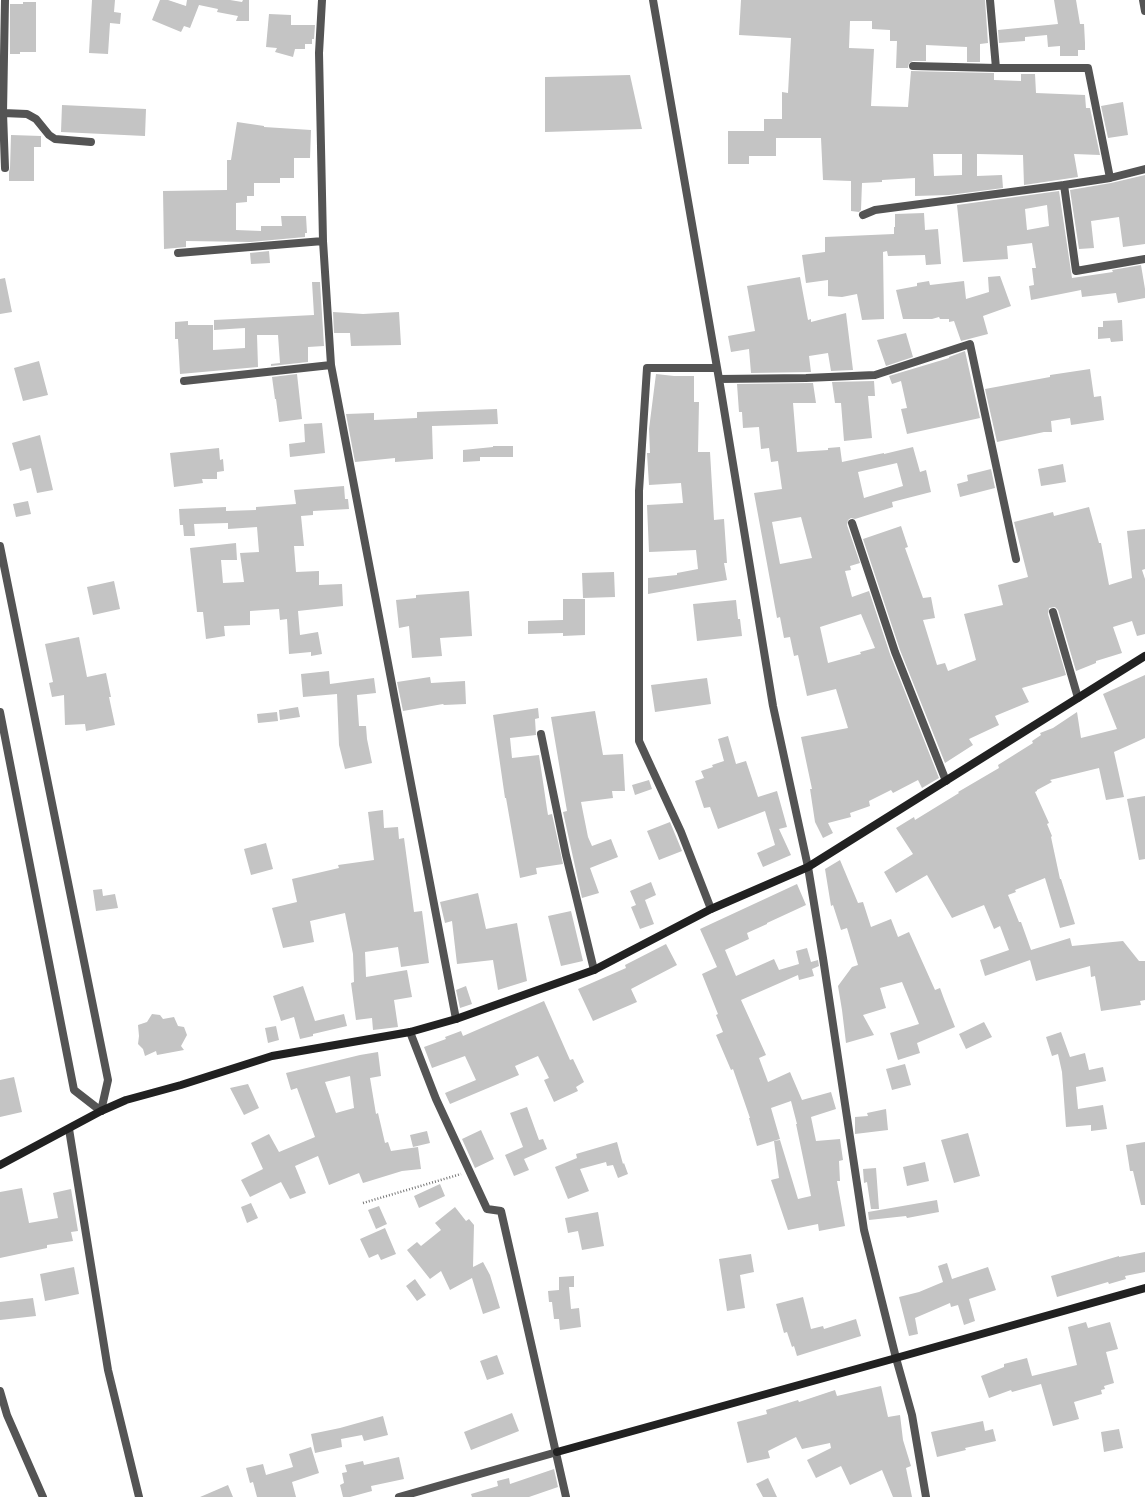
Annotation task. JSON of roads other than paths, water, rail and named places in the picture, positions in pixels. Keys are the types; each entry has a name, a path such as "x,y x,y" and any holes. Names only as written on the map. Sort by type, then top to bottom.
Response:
{"street":[{"path":"5,0 3,113 5,168"},
{"path":"322,0 319,53 323,241 331,365 456,1019"},
{"path":"652,0 719,379 773,706 808,867 864,1230 912,1415 926,1497"},
{"path":"990,0 996,68"},
{"path":"1143,0 1145,11"},
{"path":"913,66 1088,68 1110,178"},
{"path":"3,113 27,114 36,118 49,135 55,139 91,142"},
{"path":"862,214 875,210 1110,178 1145,169"},
{"path":"1064,185 1076,271 1145,259"},
{"path":"178,253 323,241"},
{"path":"719,379 806,378 875,375 970,344 1016,559"},
{"path":"184,381 331,365"},
{"path":"711,909 681,832 639,741 639,491 647,368 717,368"},
{"path":"852,522 895,652 946,781"},
{"path":"0,546 108,1080 101,1111"},
{"path":"1053,612 1078,698"},
{"path":"0,1165 101,1111 126,1100 181,1085 272,1056 410,1032 456,1019 594,970 711,909 808,867 1145,656"},
{"path":"0,712 74,1090 101,1111"},
{"path":"541,734 566,855 594,970"},
{"path":"410,1032 436,1099 487,1209 501,1211 566,1497"},
{"path":"69,1129 108,1370 139,1497"},
{"path":"399,1497 1145,1288"},
{"path":"0,1391 6,1415 43,1497"}]}
